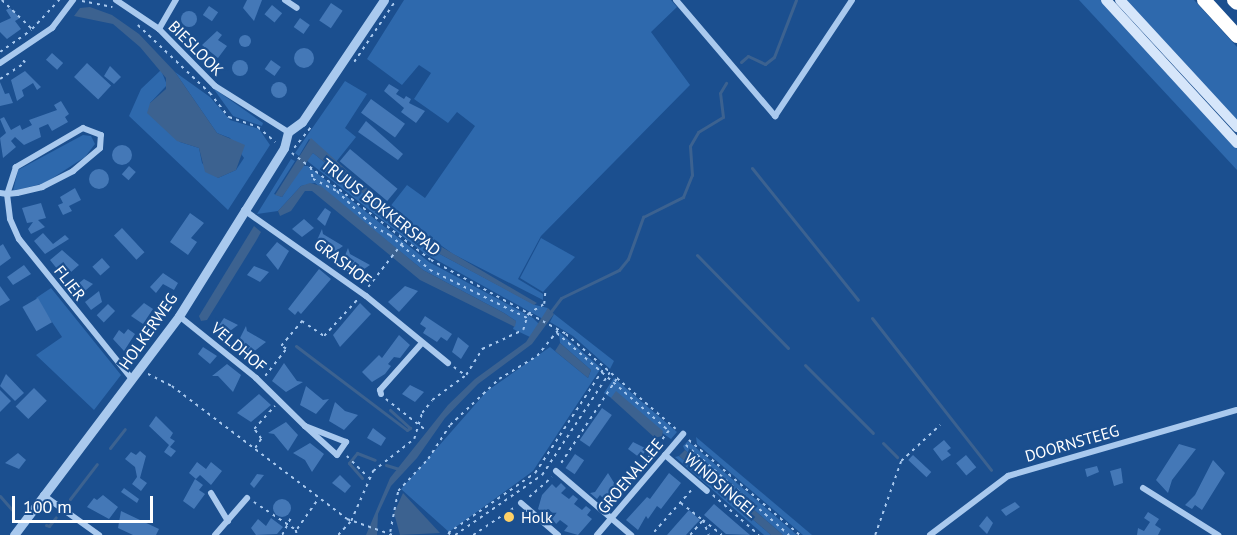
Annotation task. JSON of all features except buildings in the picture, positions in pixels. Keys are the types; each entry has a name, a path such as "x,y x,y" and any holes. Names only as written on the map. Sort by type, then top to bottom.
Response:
{"highway":[{"path":"1204,0 1237,36"}],"main road":[{"path":"1106,0 1237,143"},
{"path":"1120,0 1237,127"}],"street":[{"name":"BIESLOOK","path":"116,0 159,29 214,86 288,132"},
{"path":"159,29 176,0"},
{"path":"285,0 297,8"},
{"path":"288,132 302,122 384,0"},
{"path":"676,0 775,116 852,0"},
{"path":"0,63 52,28 71,2"},
{"path":"83,128 101,135 100,148 73,171 42,187 3,194 22,161 83,128"},
{"name":"HOLKERWEG","path":"14,535 179,316 284,148 288,132"},
{"name":"FLIER","path":"3,194 19,239 132,379"},
{"name":"GRASHOF","path":"244,210 363,293 421,344 448,363"},
{"name":"VELDHOF","path":"179,316 260,382 305,426 337,454 346,442 305,426"},
{"path":"381,394 380,390 421,344"},
{"name":"DOORNSTEEG","path":"930,535 1008,476 1237,410"},
{"name":"GROENALLEE","path":"597,535 680,437"},
{"name":"WINDSINGEL","path":"665,455 707,491"},
{"path":"556,471 631,535"},
{"path":"1143,488 1218,535"},
{"path":"212,493 228,521"},
{"path":"43,495 99,535"},
{"path":"215,535 247,498"},
{"path":"524,501 558,535"}],"path":[{"path":"2,0 32,29"},
{"path":"0,52 32,29 60,0"},
{"path":"71,2 96,2 119,11"},
{"path":"133,21 165,48 229,117 258,127 276,142"},
{"name":"TRUUS BOKKERSPAD","path":"290,152 440,266 557,330 609,373 614,382 670,434 633,479"},
{"path":"311,166 313,179 337,191 399,247 430,270 530,319"},
{"path":"260,382 286,349 281,346 302,321 324,336 363,293 404,240"},
{"path":"530,319 528,314 540,309 545,292"},
{"path":"338,535 351,520 369,478 385,459 403,451 414,439 418,424 432,400 466,375 482,349 517,336 530,319"},
{"path":"390,532 398,491 428,459 450,425 499,379 537,356 557,330"},
{"path":"448,363 466,375"},
{"path":"450,535 448,533 535,473 605,367"},
{"path":"140,368 172,386 318,498 351,520 390,532 393,535"},
{"path":"455,535 543,475 609,373"},
{"path":"524,501 548,484 617,378"},
{"path":"381,394 427,431"},
{"path":"254,449 261,439 254,429 280,401"},
{"path":"875,535 901,461 940,425"},
{"path":"680,437 789,535"},
{"path":"349,458 369,478"},
{"path":"654,532 698,483"},
{"path":"512,488 516,493"},
{"name":"WINDSINGEL","path":"707,491 759,535"},
{"path":"247,498 296,530"},
{"path":"297,535 296,530 318,498"},
{"path":"680,503 722,535"},
{"path":"473,535 514,507"},
{"path":"282,535 292,515"},
{"path":"690,535 703,520"},
{"path":"703,520 709,535"}],"shaded area":[{"path":"404,0 671,0 677,7 651,32 690,85 541,236 518,279 543,294 543,300 453,254 389,208 407,185 425,198 475,126 457,112 448,123 414,99 431,73 419,65 402,85 367,59"},
{"path":"1079,0 1102,0 1237,147 1237,170"},
{"path":"1124,0 1194,0 1237,47 1237,122"},
{"path":"90,7 112,15 139,34 175,72 217,133 245,145 236,170 218,178 205,172 199,148 177,141 147,113 150,103 166,89 166,78 140,47 113,24 74,16 80,8"},
{"path":"161,70 167,85 150,103 180,142 199,148 202,163 218,178 236,170 244,158 230,138 217,133 175,72 210,97 230,120 259,129 270,145 228,210 129,116 141,89"},
{"path":"345,81 367,94 345,128 356,137 336,162 309,139 299,156 295,153"},
{"path":"213,88 263,123 262,126 233,116"},
{"path":"83,135 91,136 95,144 85,157 45,183 13,191 18,170"},
{"path":"311,138 391,210 440,246 537,303 534,305 436,252 313,153 282,197 275,195"},
{"path":"313,153 436,252 535,305 548,308 543,319 424,253 306,160"},
{"path":"291,159 295,161 274,194 282,197 302,166 308,166 429,262 533,318 539,324 530,337 513,329 516,321 504,313 423,270 315,183 301,186 278,211 257,214"},
{"path":"310,183 321,186 423,270 504,313 516,321 515,327 420,280 312,191 305,191 291,211 280,216 278,211 301,186"},
{"path":"254,226 261,232 256,241 207,320 201,321 199,316"},
{"path":"541,238 575,257 543,292 520,278"},
{"path":"51,288 121,375 94,410 36,355 62,337 36,298"},
{"path":"548,308 554,314 532,344 478,384 445,418 417,458 391,486 378,514 377,535 366,535 390,478 448,405 475,379 526,342"},
{"path":"554,314 614,361 610,369 573,336 550,322"},
{"path":"559,332 601,368 533,471 449,532 401,489 487,391 550,347 588,378 591,370 560,343"},
{"path":"560,343 591,370 588,378 555,351"},
{"path":"614,378 677,432 671,439 604,393"},
{"path":"616,391 663,431 662,436 655,438 611,398"},
{"path":"696,437 812,535 803,535 697,444"},
{"path":"688,441 797,535 783,535 685,450 683,446"},
{"path":"685,450 783,535 771,535 679,456"},
{"path":"679,456 771,535 764,535 675,457"},
{"path":"403,493 440,533 400,535 394,513"}],"waterway":[{"path":"741,62 748,56 765,64 774,57 796,0"},
{"path":"549,314 561,298 619,270 628,259 643,217 683,197 692,175 690,146 698,132 723,117 720,93 726,83"},
{"path":"752,168 858,300"},
{"path":"697,255 788,348"},
{"path":"872,318 991,470"},
{"path":"296,346 407,430 410,428 390,410"},
{"path":"805,365 873,433"},
{"path":"110,448 125,429"},
{"path":"883,443 897,457"},
{"path":"362,478 349,463 357,453 375,460"},
{"path":"70,499 97,464"},
{"path":"386,465 402,470"},
{"path":"0,496 12,510"},
{"path":"46,525 49,526 56,517"}],"place":[{"name":"Holk","path":"509,517"}]}
